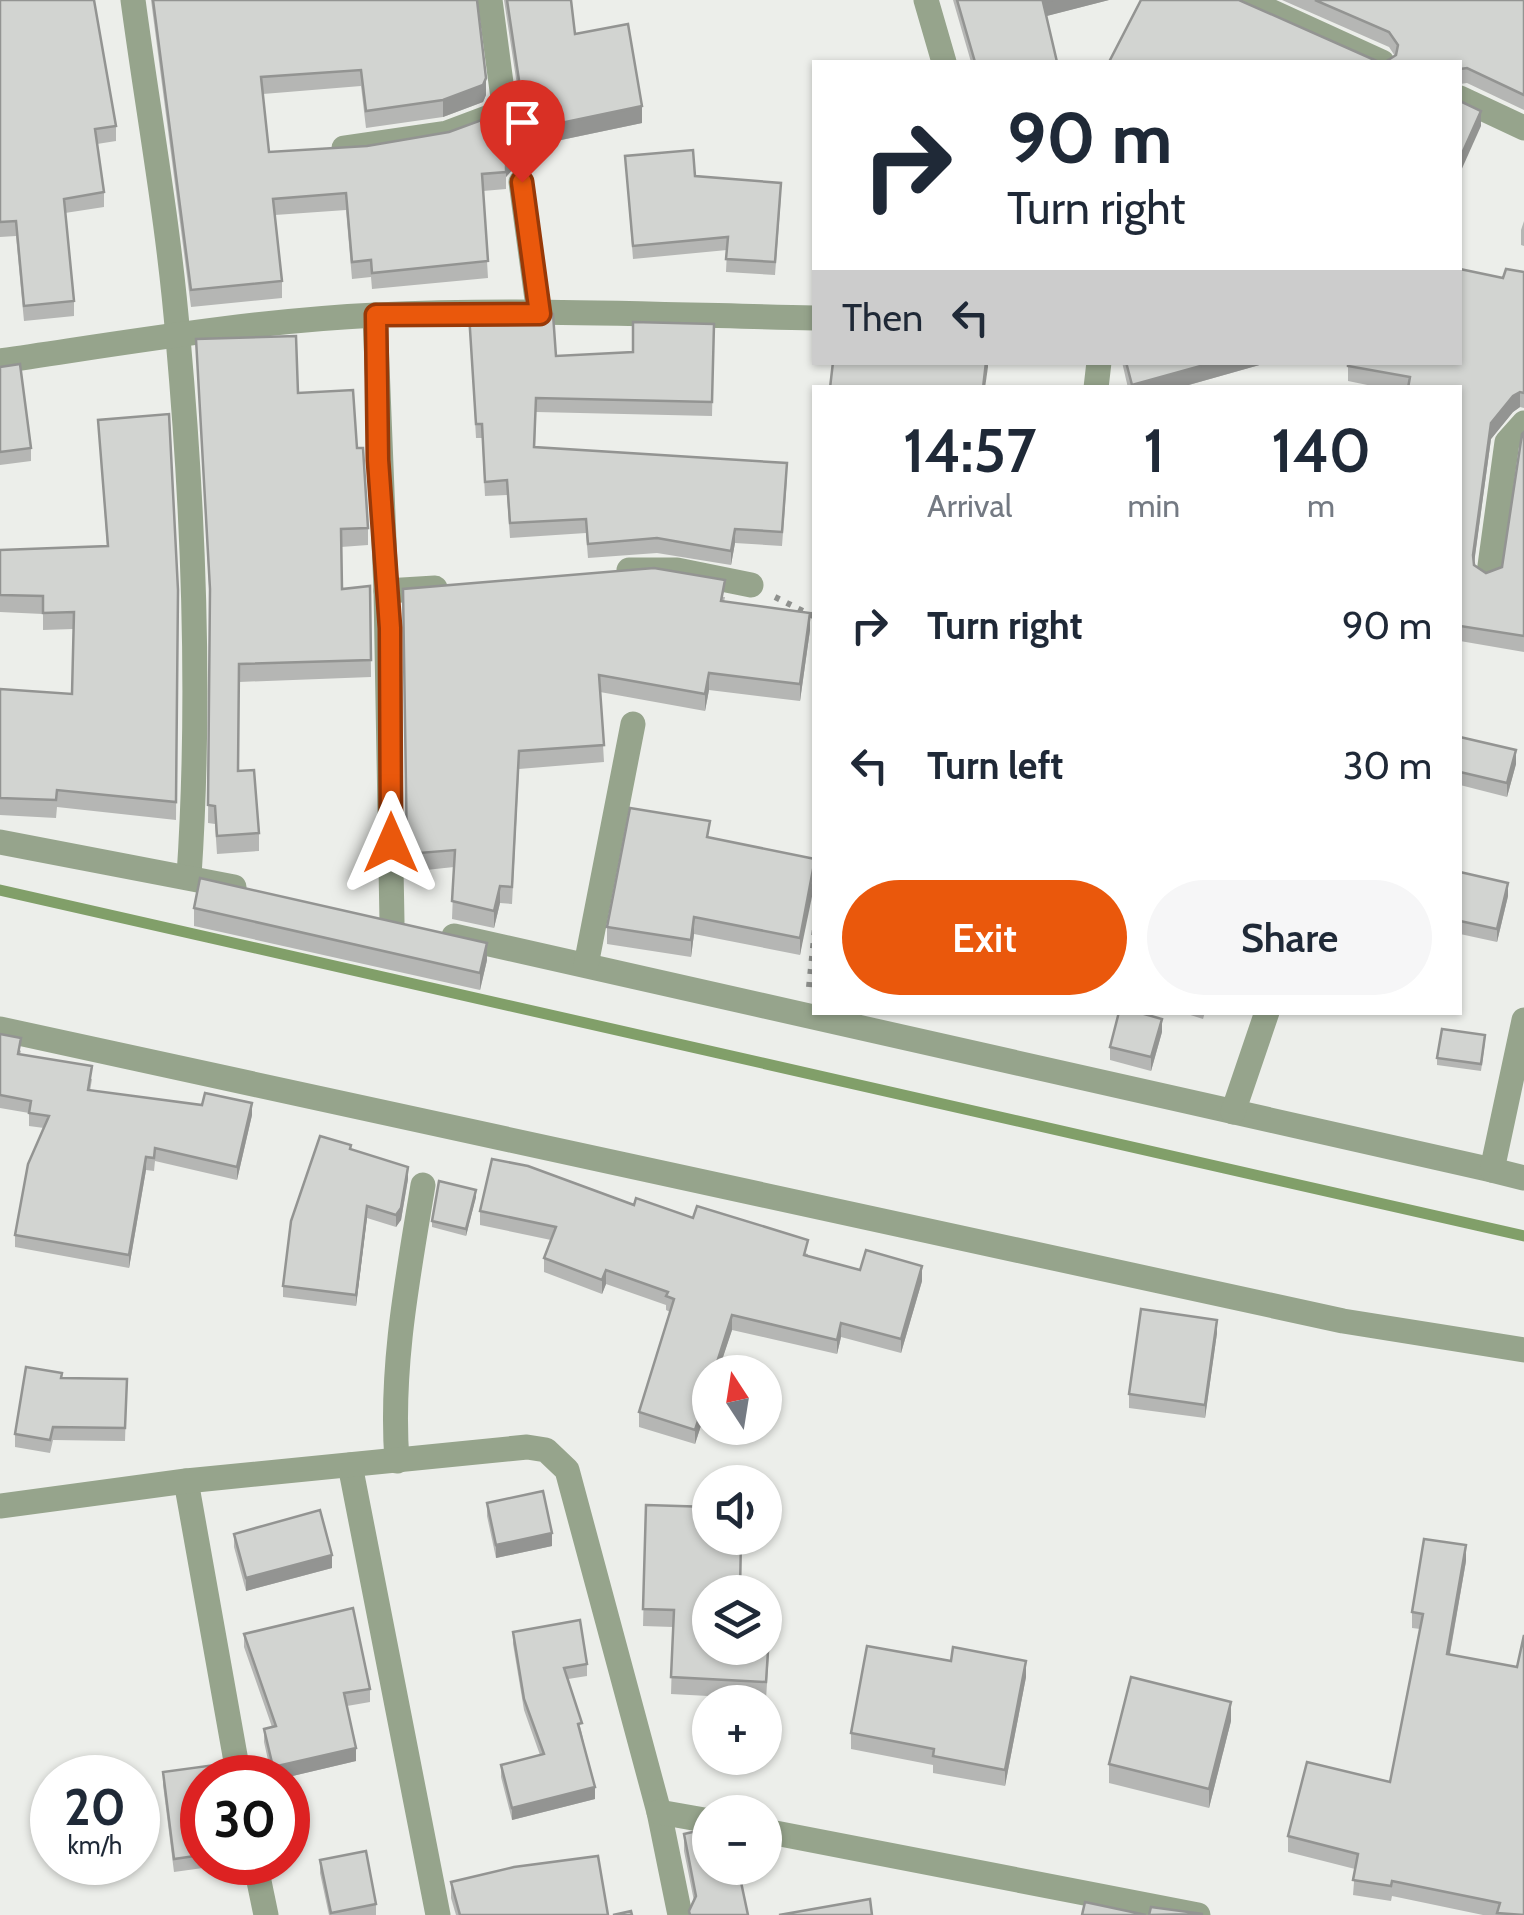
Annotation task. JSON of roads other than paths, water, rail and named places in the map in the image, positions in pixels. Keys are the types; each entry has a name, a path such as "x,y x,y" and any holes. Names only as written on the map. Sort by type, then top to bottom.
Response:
{"street":[{"path":"133,0 178,335 195,650 189,876"},
{"path":"344,148 447,133 494,114 503,98 490,0"},
{"path":"926,0 943,60"},
{"path":"1246,0 1378,60"},
{"path":"1462,99 1524,128"},
{"path":"522,182 540,314"},
{"path":"376,315 401,924 1524,1178"},
{"path":"0,361 178,335 376,315 812,318"},
{"path":"1490,574 1507,442 1524,423"},
{"path":"611,572 677,570 751,586"},
{"path":"386,591 457,586"},
{"path":"586,965 633,724"},
{"path":"0,842 263,893"},
{"path":"1234,1112 1267,1015"},
{"path":"1492,1170 1524,1020"},
{"path":"0,1029 1343,1321 1524,1350"},
{"path":"397,1461 394,1419 400,1344 423,1185"},
{"path":"0,1506 186,1481 527,1447 546,1450 567,1470 659,1812 680,1915"},
{"path":"350,1465 438,1915"},
{"path":"186,1481 235,1755"},
{"path":"659,1812 692,1818"},
{"path":"782,1834 1198,1915"},
{"path":"260,1885 266,1915"}],"waterway":[{"path":"0,890 1524,1236"}]}
